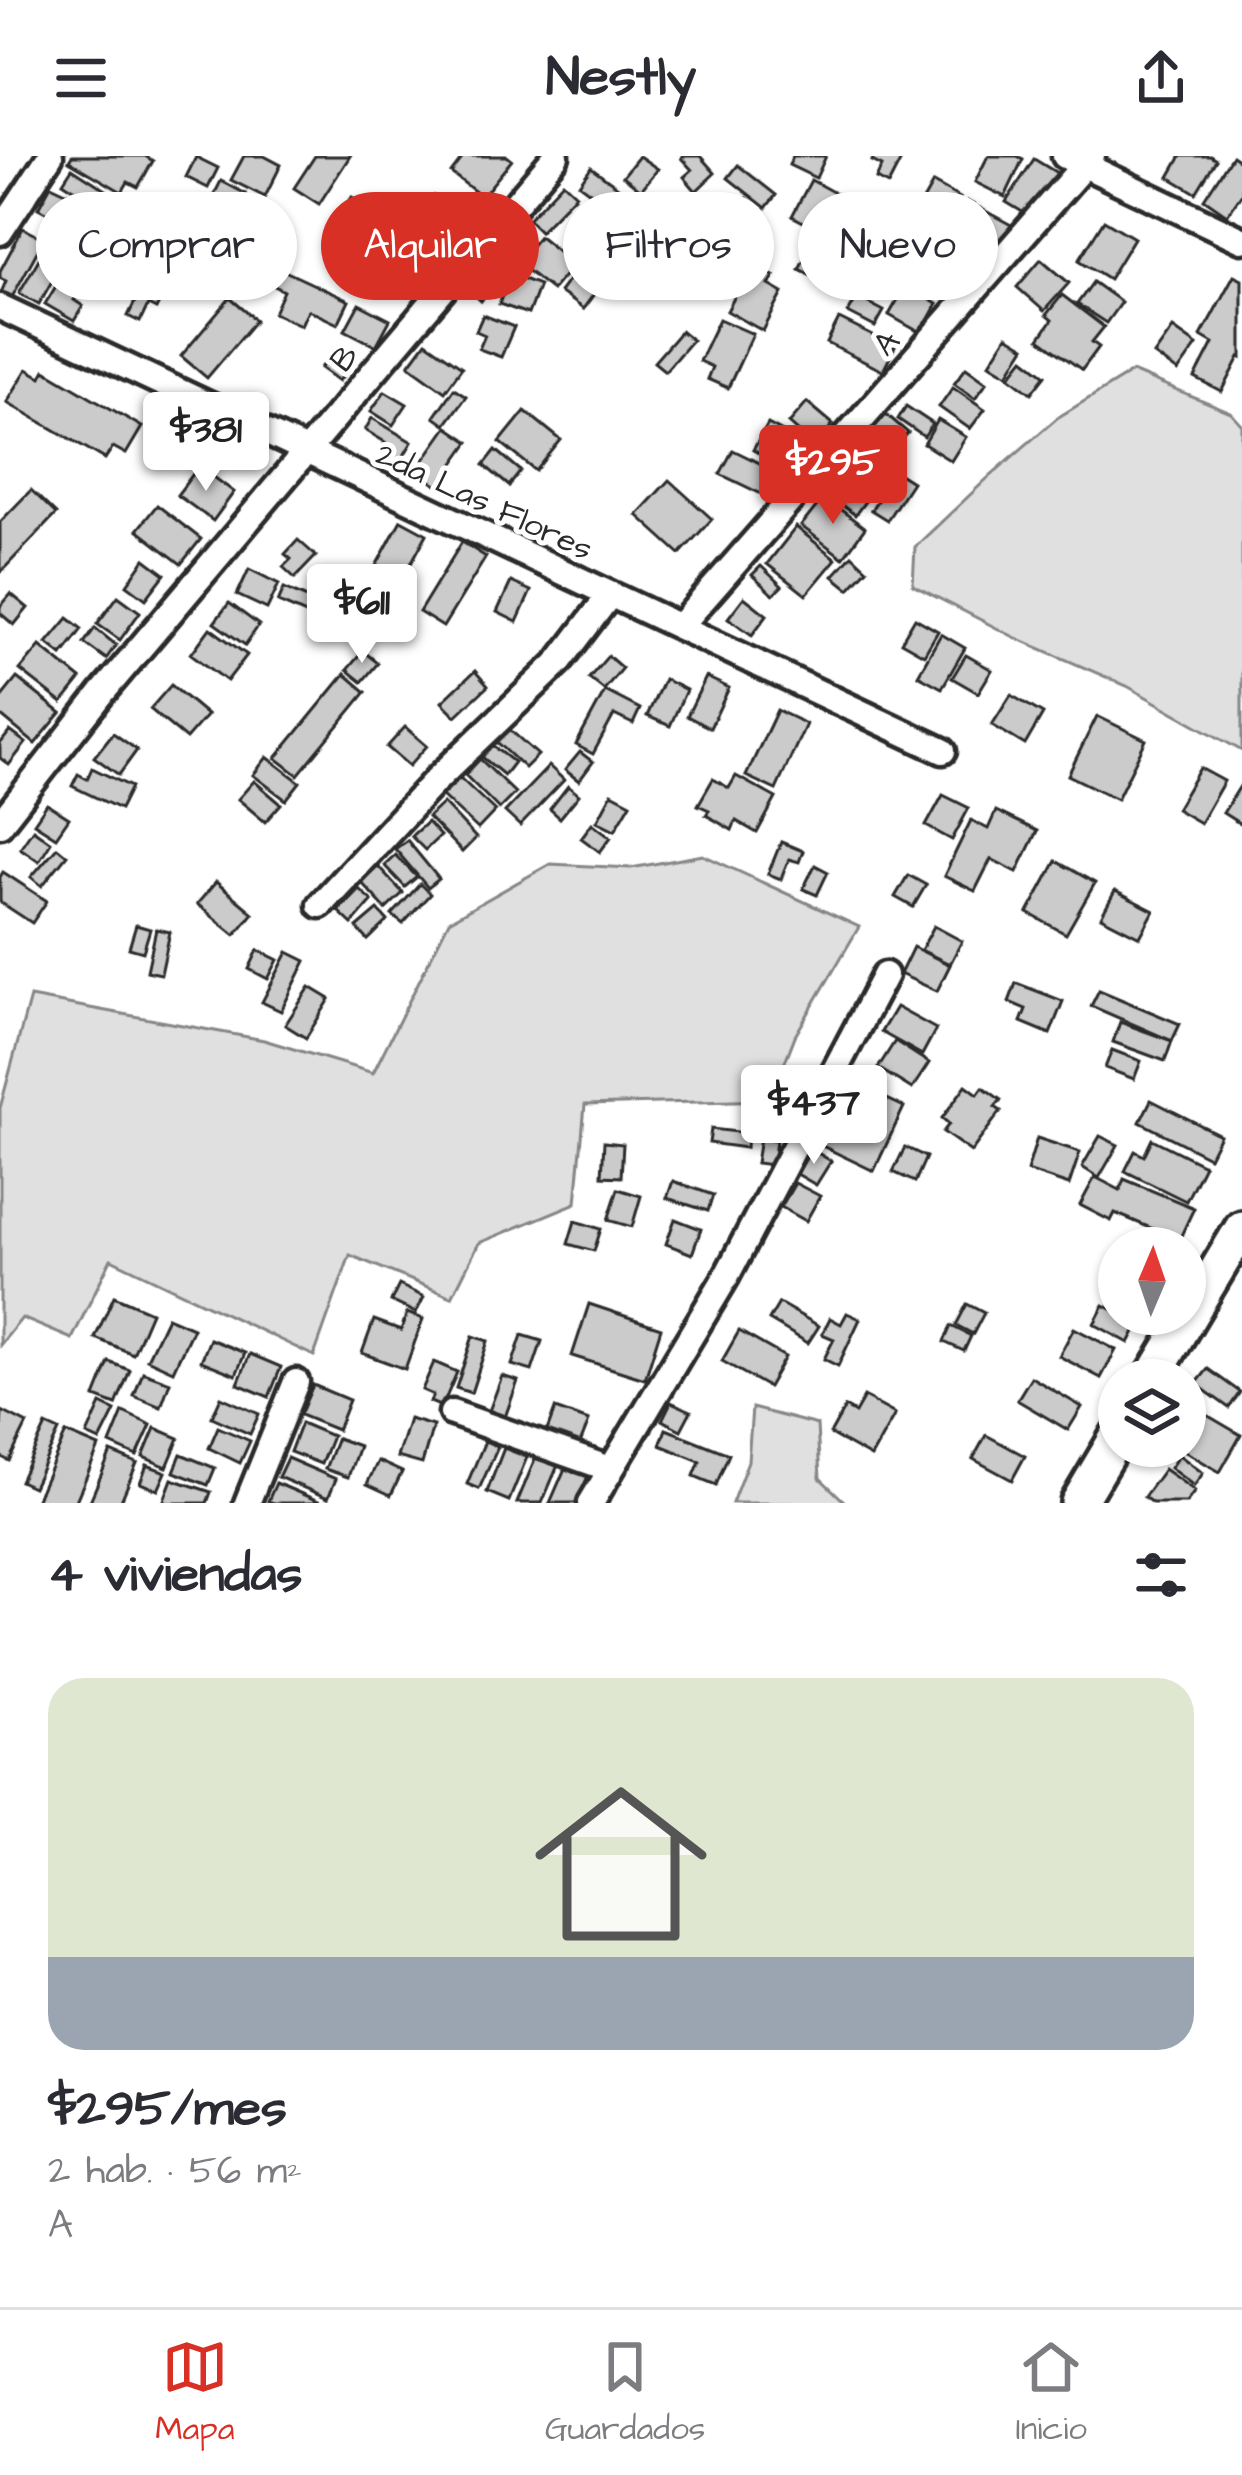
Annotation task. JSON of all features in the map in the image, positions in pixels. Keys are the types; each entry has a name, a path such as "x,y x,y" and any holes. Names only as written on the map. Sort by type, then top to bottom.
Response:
{"main road":[{"path":"1164,1359 1242,1228"},
{"path":"1078,1503 1099,1467"}],"street":[{"path":"0,232 50,156"},
{"name":"B","path":"0,824 103,692 556,156"},
{"path":"1080,159 1242,240"},
{"name":"A","path":"680,626 1080,159"},
{"name":"2da Las Flores","path":"0,307 943,751"},
{"path":"320,905 435,781 559,662 609,596"},
{"path":"591,1503 727,1277 885,975"},
{"path":"247,1503 296,1382"},
{"path":"452,1413 610,1469"}],"shaded area":[{"path":"1132,372 1231,413 1242,425 1242,751 1127,686 1016,638 913,585 915,547 1057,418"},
{"path":"703,855 859,927 795,1036 770,1100 585,1105 576,1203 479,1243 452,1297 350,1255 314,1356 111,1259 72,1339 22,1318 0,1345 0,1108 30,997 264,1040 373,1073 449,921 550,864 631,868"},
{"path":"752,1408 817,1425 820,1478 846,1503 732,1503 748,1461"}],"building":[{"path":"72,156 145,156 153,161 138,187 128,182 122,192 69,161"},
{"path":"244,156 264,156 281,165 268,192 255,192 231,180"},
{"path":"315,156 350,156 327,192 321,192 319,204 294,188"},
{"path":"464,156 512,160 486,192 476,192 451,173"},
{"path":"639,156 658,169 641,190 623,176"},
{"path":"682,156 700,156 715,173 696,191 684,177 692,170"},
{"path":"793,156 826,156 816,178 789,165"},
{"path":"874,156 903,156 888,185 876,179 882,166 872,161"},
{"path":"988,156 1023,159 1005,197 975,182"},
{"path":"1181,156 1216,160 1196,193 1169,177"},
{"path":"1232,156 1242,163 1242,193 1227,215 1204,199"},
{"path":"196,157 218,168 208,188 186,177"},
{"path":"1034,159 1057,173 1029,216 1006,202"},
{"path":"738,165 772,192 746,192 728,178"},
{"path":"591,167 618,187 614,192 590,192 579,184"},
{"path":"72,168 106,190 78,192 63,182"},
{"path":"811,180 833,192 805,192"},
{"path":"221,181 242,192 216,192"},
{"path":"563,182 574,192 563,192 563,207 540,231 539,207"},
{"path":"933,183 949,192 928,192"},
{"path":"998,218 1015,227 1003,247 998,244"},
{"path":"1104,220 1134,238 1109,279 1079,260"},
{"path":"23,228 36,235 36,254 11,299 1,293 6,281 0,278"},
{"path":"539,236 563,255 563,277 552,290 539,280"},
{"path":"1041,259 1069,283 1044,311 1017,287"},
{"path":"36,264 39,304 19,293"},
{"path":"1234,275 1242,279 1242,358 1222,392 1195,378 1213,343 1201,336"},
{"path":"297,277 321,288 321,300 349,301 338,324 308,310 301,325 274,313 280,300 297,300"},
{"path":"1093,282 1121,302 1106,323 1077,304"},
{"path":"774,288 783,293 763,331 727,311 733,300 774,300"},
{"path":"1062,295 1104,327 1092,342 1099,347 1082,370 1039,339 1052,320 1046,315"},
{"path":"47,300 74,300 83,306 74,321 45,304"},
{"path":"136,300 160,300 156,309 148,305 140,322 128,316"},
{"path":"228,300 256,320 207,378 181,356"},
{"path":"500,300 533,300 528,314 499,304"},
{"path":"855,300 884,311 875,327 848,313"},
{"path":"897,301 937,304 921,333 889,315"},
{"path":"359,304 390,320 376,346 345,330"},
{"path":"483,315 514,327 501,357 479,349 485,335 476,331"},
{"path":"719,319 753,334 728,388 707,379 712,367 699,361"},
{"path":"839,319 895,347 883,371 827,343"},
{"path":"1173,328 1197,345 1178,372 1154,355"},
{"path":"681,331 692,340 665,371 654,362"},
{"path":"1007,336 1025,347 1008,374 990,363"},
{"path":"426,342 462,367 445,391 409,365"},
{"path":"334,350 352,363 339,381 321,368"},
{"path":"1024,358 1046,375 1032,393 1010,376"},
{"path":"966,367 987,382 975,398 954,383"},
{"path":"27,369 41,377 45,370 142,427 126,454 113,447 105,459 7,402"},
{"path":"953,387 985,409 970,429 939,407"},
{"path":"454,388 466,396 445,425 434,417"},
{"path":"385,391 407,404 393,425 371,411"},
{"path":"807,402 833,424 815,446 789,423"},
{"path":"906,406 933,424 924,437 898,419"},
{"path":"525,411 561,440 536,471 500,442"},
{"path":"886,414 908,433 896,447 874,428"},
{"path":"372,418 412,442 399,464 379,452 385,442 365,430"},
{"path":"938,420 966,437 951,461 924,444"},
{"path":"768,424 811,447 795,474 753,450"},
{"path":"447,427 469,442 438,486 416,471"},
{"path":"496,450 521,471 509,486 484,465"},
{"path":"733,450 786,476 774,500 720,474"},
{"path":"874,458 912,482 887,520 871,510 880,496 858,482"},
{"path":"199,466 234,492 213,521 177,495"},
{"path":"842,476 869,496 855,515 828,495"},
{"path":"669,480 712,519 680,554 637,515"},
{"path":"31,490 56,514 0,573 0,522"},
{"path":"824,497 865,528 843,558 801,526"},
{"path":"157,505 201,539 181,564 137,530"},
{"path":"401,520 427,534 402,580 376,566"},
{"path":"796,527 836,559 806,595 767,564"},
{"path":"298,540 316,556 295,578 283,567 291,559 285,554"},
{"path":"462,542 486,557 443,627 419,612"},
{"path":"852,555 867,569 849,589 833,576"},
{"path":"145,559 165,574 146,599 127,585"},
{"path":"761,566 782,586 773,595 752,575"},
{"path":"249,569 279,584 267,609 237,595"},
{"path":"511,582 531,591 517,622 497,612"},
{"path":"284,588 328,607 322,621 278,602"},
{"path":"11,594 28,608 14,625 0,613"},
{"path":"118,596 140,612 120,640 97,624"},
{"path":"744,597 767,615 752,635 728,618"},
{"path":"229,603 259,625 245,645 214,623"},
{"path":"340,612 368,623 360,641 333,630"},
{"path":"68,618 82,629 62,655 47,643"},
{"path":"915,618 938,631 924,655 901,642"},
{"path":"95,628 116,645 106,659 84,643"},
{"path":"210,628 247,655 227,681 191,654"},
{"path":"941,634 965,648 942,688 918,675"},
{"path":"40,646 81,679 62,703 20,670"},
{"path":"363,651 378,663 362,682 347,670"},
{"path":"966,655 992,670 978,693 952,678"},
{"path":"608,656 622,668 604,690 589,678"},
{"path":"475,671 488,686 456,716 442,702"},
{"path":"345,674 366,692 298,775 276,758"},
{"path":"706,677 729,688 710,728 687,716"},
{"path":"17,678 61,713 35,744 0,715 0,699"},
{"path":"664,679 686,690 670,726 647,716"},
{"path":"171,685 207,715 186,739 150,709"},
{"path":"605,691 640,709 633,724 614,715 593,754 576,745"},
{"path":"1011,695 1043,714 1025,745 992,725"},
{"path":"777,710 806,724 776,790 746,776"},
{"path":"1097,716 1146,740 1117,799 1068,775"},
{"path":"405,727 427,746 409,766 387,747"},
{"path":"509,729 538,755 525,768 497,742"},
{"path":"10,731 26,743 9,765 0,758 0,744"},
{"path":"113,733 137,750 119,775 94,757"},
{"path":"492,745 514,762 504,775 482,757"},
{"path":"580,752 593,762 579,781 565,770"},
{"path":"267,757 300,782 286,800 253,775"},
{"path":"480,759 515,793 499,809 465,775"},
{"path":"549,766 564,780 520,826 505,812"},
{"path":"92,768 131,787 120,809 72,786 78,774 87,779"},
{"path":"1200,768 1224,781 1200,823 1176,809"},
{"path":"736,776 776,798 757,833 736,821 732,830 698,805 713,779 729,788"},
{"path":"459,777 495,811 478,829 441,795"},
{"path":"254,781 281,804 265,822 238,799"},
{"path":"1242,783 1242,825 1223,813"},
{"path":"568,786 579,795 560,818 550,809"},
{"path":"612,793 631,803 615,830 597,821"},
{"path":"943,795 969,808 952,840 926,826"},
{"path":"443,803 476,838 462,852 428,817"},
{"path":"47,804 69,818 56,837 34,823"},
{"path":"996,811 1037,831 1017,872 991,859 975,891 944,876 971,820 988,829"},
{"path":"427,822 440,836 425,850 411,836"},
{"path":"592,823 611,837 600,852 581,838"},
{"path":"33,829 51,842 39,861 20,848"},
{"path":"407,840 439,879 428,888 395,849"},
{"path":"781,842 803,851 799,862 789,859 781,879 768,874"},
{"path":"57,847 67,855 42,886 31,877"},
{"path":"395,855 417,877 405,887 384,865"},
{"path":"1056,861 1095,883 1066,934 1028,913"},
{"path":"815,865 828,872 817,895 803,889"},
{"path":"378,866 403,893 386,909 361,882"},
{"path":"3,872 47,901 32,923 0,902"},
{"path":"908,875 926,885 913,907 895,897"},
{"path":"216,882 253,913 235,935 197,904"},
{"path":"420,884 430,894 403,924 392,915"},
{"path":"359,889 372,901 352,924 338,911"},
{"path":"1115,891 1154,911 1140,937 1101,917"},
{"path":"378,910 388,921 368,940 357,928"},
{"path":"136,925 150,929 143,952 129,948"},
{"path":"934,926 962,941 950,964 921,950"},
{"path":"156,929 170,932 161,974 147,971"},
{"path":"913,947 950,965 937,991 900,974"},
{"path":"258,950 278,960 268,979 249,969"},
{"path":"288,952 306,961 281,1011 262,1002"},
{"path":"1016,983 1063,1001 1050,1034 1021,1022 1026,1009 1009,1002"},
{"path":"310,987 330,999 306,1038 285,1025"},
{"path":"1099,990 1180,1024 1172,1041 1091,1006"},
{"path":"896,1007 936,1029 922,1055 881,1032"},
{"path":"1120,1022 1172,1041 1165,1061 1113,1042"},
{"path":"895,1041 929,1063 912,1089 878,1068"},
{"path":"1112,1050 1141,1061 1134,1079 1105,1068"},
{"path":"851,1082 904,1107 874,1171 814,1142 820,1130 827,1134"},
{"path":"966,1085 978,1094 983,1087 1001,1100 995,1107 1001,1111 971,1152 943,1132 949,1124 942,1118"},
{"path":"1151,1100 1220,1135 1209,1157 1140,1122"},
{"path":"711,1129 747,1133 746,1148 709,1143"},
{"path":"1100,1136 1118,1145 1099,1178 1082,1167"},
{"path":"760,1138 776,1140 773,1165 756,1163"},
{"path":"1037,1138 1080,1152 1069,1185 1027,1171"},
{"path":"1152,1139 1204,1165 1186,1201 1125,1171 1135,1151 1144,1156"},
{"path":"604,1142 623,1144 621,1177 602,1176"},
{"path":"905,1147 926,1157 915,1182 893,1172"},
{"path":"811,1149 831,1161 816,1185 797,1174"},
{"path":"1095,1177 1120,1190 1124,1179 1194,1208 1185,1227 1148,1227 1115,1213 1111,1221 1080,1205"},
{"path":"673,1181 713,1195 708,1211 667,1198"},
{"path":"795,1183 820,1196 806,1221 781,1207"},
{"path":"618,1189 641,1196 632,1227 608,1220"},
{"path":"675,1219 701,1229 692,1254 666,1244"},
{"path":"575,1221 601,1229 594,1251 568,1244"},
{"path":"399,1285 424,1297 416,1313 391,1301"},
{"path":"114,1296 151,1312 133,1354 95,1338"},
{"path":"779,1303 819,1326 808,1343 769,1320"},
{"path":"589,1304 661,1328 645,1379 572,1356"},
{"path":"967,1304 984,1313 973,1334 956,1325"},
{"path":"407,1313 423,1319 405,1369 362,1353 374,1320 401,1330"},
{"path":"847,1313 860,1319 838,1366 824,1359 834,1339 822,1334 830,1318 841,1324"},
{"path":"167,1317 193,1328 173,1371 147,1359"},
{"path":"951,1326 971,1336 964,1351 944,1342"},
{"path":"1074,1328 1116,1350 1111,1359 1098,1359 1098,1376 1059,1356"},
{"path":"739,1331 785,1357 768,1387 722,1361"},
{"path":"522,1335 542,1341 532,1371 512,1365"},
{"path":"473,1336 488,1341 471,1393 456,1388"},
{"path":"210,1339 245,1353 236,1375 201,1361"},
{"path":"250,1354 281,1367 269,1397 238,1384"},
{"path":"109,1362 130,1370 116,1405 95,1397"},
{"path":"434,1362 457,1372 442,1407 430,1402 433,1395 422,1390"},
{"path":"143,1372 170,1382 161,1407 134,1396"},
{"path":"1206,1372 1240,1392 1229,1408 1206,1391"},
{"path":"502,1376 518,1381 505,1417 489,1411"},
{"path":"1031,1377 1082,1407 1068,1430 1017,1400"},
{"path":"313,1385 349,1400 337,1430 300,1415"},
{"path":"221,1397 259,1414 250,1434 212,1417"},
{"path":"864,1397 895,1414 871,1457 830,1434 845,1407 855,1413"},
{"path":"671,1402 691,1411 681,1430 662,1420"},
{"path":"101,1404 115,1411 100,1441 87,1435"},
{"path":"555,1409 589,1421 577,1451 544,1439"},
{"path":"2,1411 27,1424 9,1461 0,1456"},
{"path":"123,1412 151,1425 137,1456 110,1444"},
{"path":"1206,1415 1241,1435 1220,1472 1206,1464"},
{"path":"409,1419 433,1426 422,1464 397,1457"},
{"path":"301,1423 332,1436 321,1464 290,1452"},
{"path":"46,1425 59,1431 33,1487 20,1481"},
{"path":"218,1427 250,1441 240,1463 209,1448"},
{"path":"155,1428 179,1438 167,1467 143,1457"},
{"path":"666,1429 729,1454 716,1485 694,1476 700,1461 660,1445"},
{"path":"66,1433 99,1447 75,1503 35,1503"},
{"path":"986,1435 1025,1456 1012,1480 973,1459"},
{"path":"337,1438 359,1446 348,1477 325,1469"},
{"path":"485,1441 498,1447 479,1489 467,1484"},
{"path":"504,1448 527,1457 509,1501 487,1492"},
{"path":"111,1452 137,1463 120,1503 94,1503 90,1501"},
{"path":"181,1454 215,1468 208,1485 174,1472"},
{"path":"536,1457 558,1465 542,1503 517,1503"},
{"path":"287,1458 336,1479 328,1498 278,1477"},
{"path":"378,1461 402,1472 391,1495 367,1484"},
{"path":"147,1465 166,1472 158,1490 140,1483"},
{"path":"566,1466 588,1476 576,1503 550,1503"},
{"path":"1195,1467 1203,1473 1194,1486 1170,1468"},
{"path":"1164,1469 1195,1491 1186,1503 1152,1503 1144,1497"},
{"path":"172,1479 211,1492 207,1503 163,1503"},
{"path":"276,1483 323,1503 268,1501"}]}
